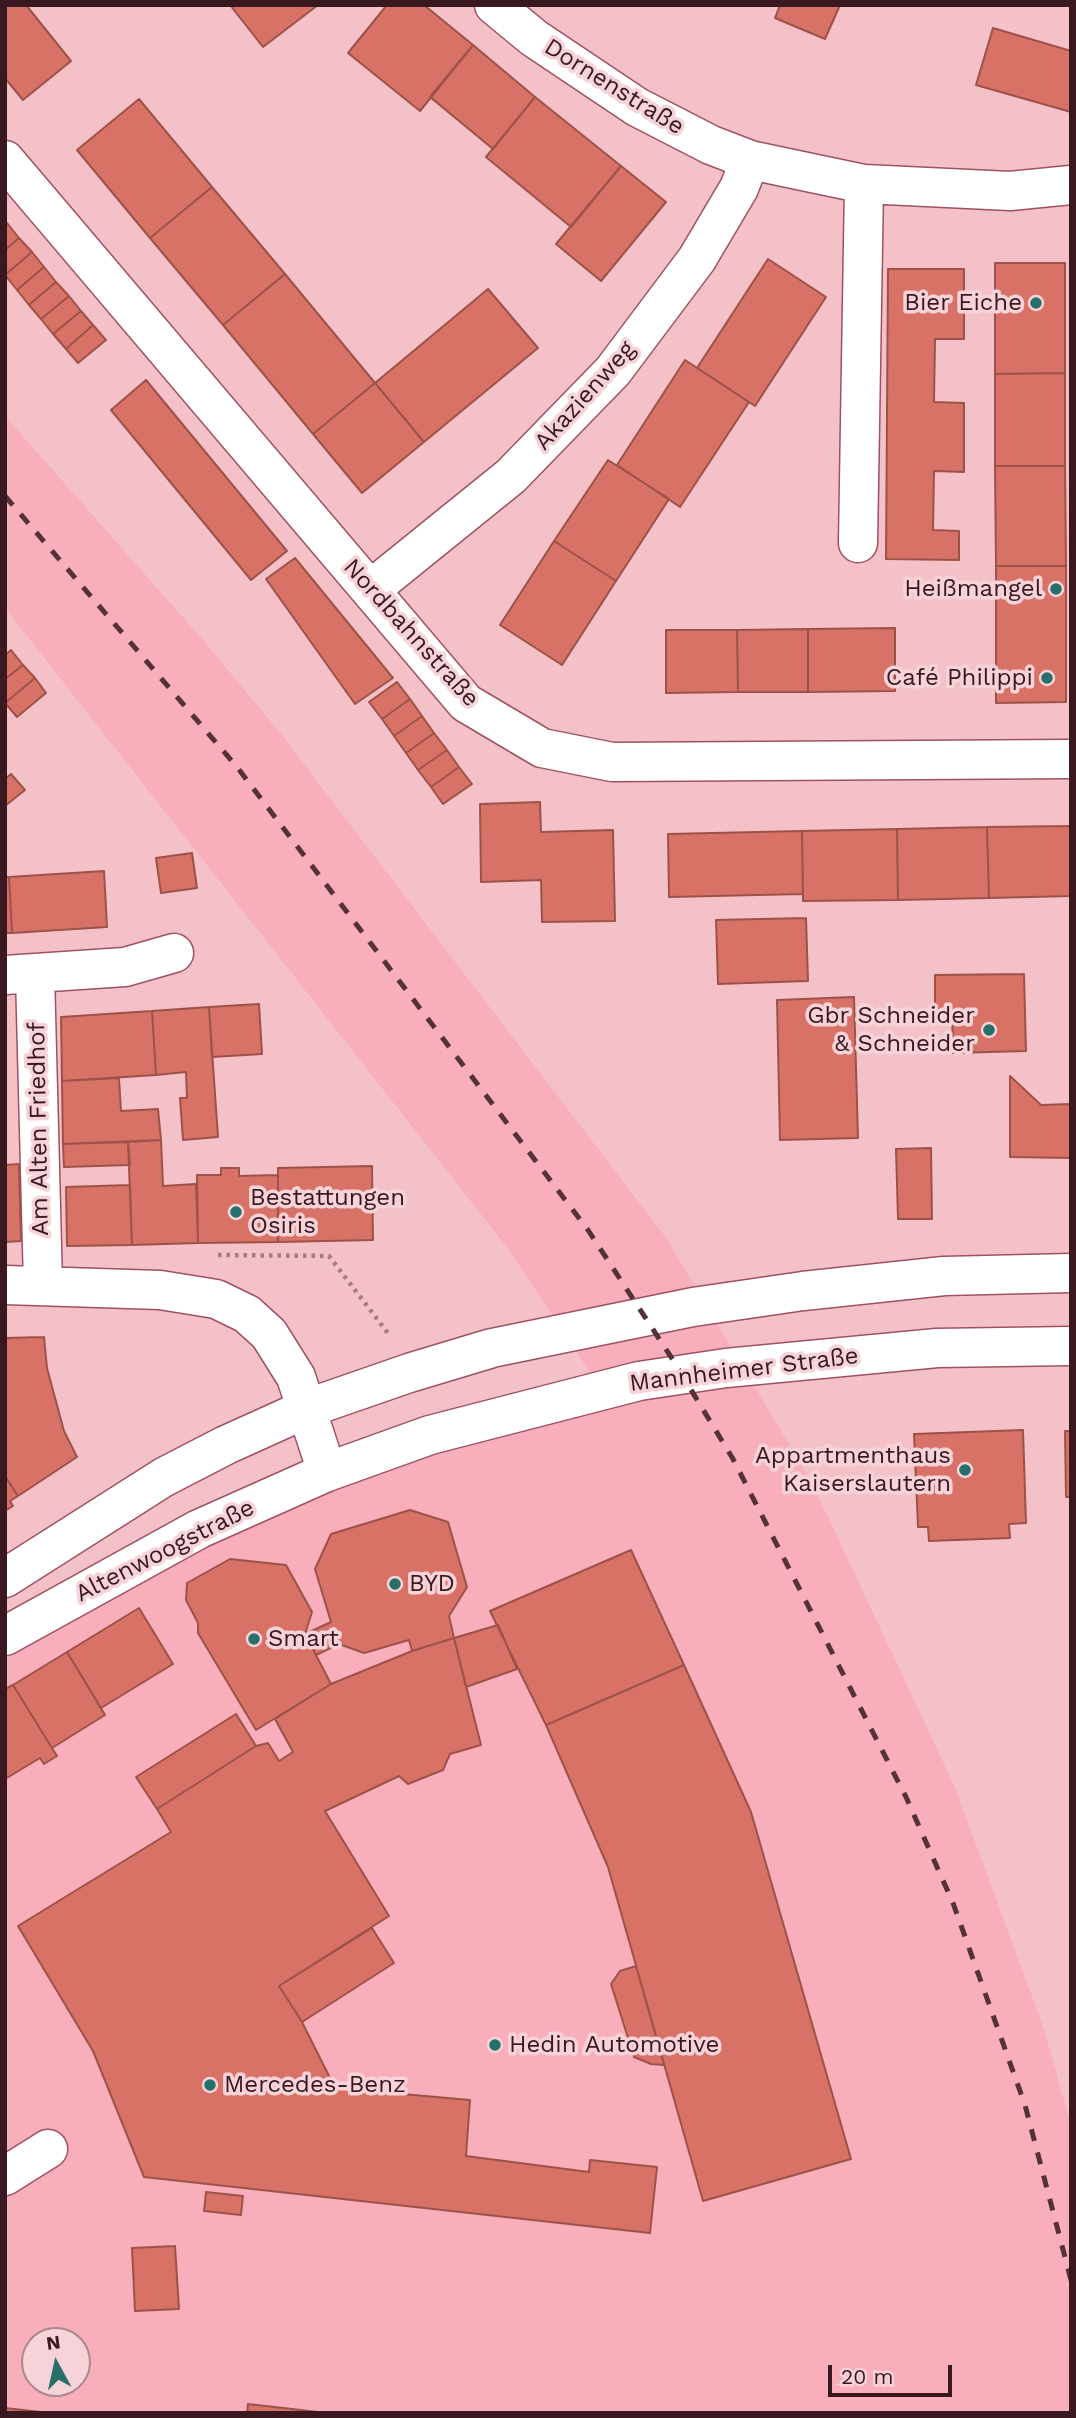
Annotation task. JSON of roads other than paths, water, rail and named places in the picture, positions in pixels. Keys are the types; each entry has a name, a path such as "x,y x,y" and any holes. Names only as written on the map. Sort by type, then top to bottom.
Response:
{"street":[{"name":"Dornenstraße","path":"494,5 534,38 637,107 711,145 750,160 864,184 1010,191 1071,185"},
{"name":"Nordbahnstraße","path":"5,160 467,703 542,748 612,762 1071,759"},
{"name":"Akazienweg","path":"370,590 511,475 612,371 697,258 739,188 750,160"},
{"path":"858,543 864,184"},
{"name":"Am Alten Friedhof","path":"43,1285 20,974 125,967 174,953"},
{"path":"5,1578 164,1477 226,1445 308,1408 492,1348 693,1307 803,1291 944,1276 1071,1273"},
{"path":"5,1285 160,1290 216,1299 247,1314 270,1334 296,1377 327,1472"},
{"name":"Mannheimer Straße","path":"327,1472 430,1435 639,1381 816,1358 937,1348 1071,1346"},
{"name":"Altenwoogstraße","path":"5,1636 199,1529 327,1472"},
{"path":"5,2176 48,2149"}],"railway":[{"path":"5,496 237,767 588,1230 673,1360 733,1459 906,1797 953,1903 1025,2105 1071,2280"}],"place":[{"name":"Bier Eiche","path":"1036,303"},
{"name":"Heißmangel","path":"1056,589"},
{"name":"Café Philippi","path":"1047,678"},
{"name":"Gbr Schneider & Schneider","path":"989,1030"},
{"name":"Bestattungen Osiris","path":"236,1212"},
{"name":"Appartmenthaus Kaiserslautern","path":"965,1470"},
{"name":"BYD","path":"395,1584"},
{"name":"Smart","path":"254,1639"},
{"name":"Hedin Automotive","path":"495,2045"},
{"name":"Mercedes-Benz","path":"210,2085"}]}
